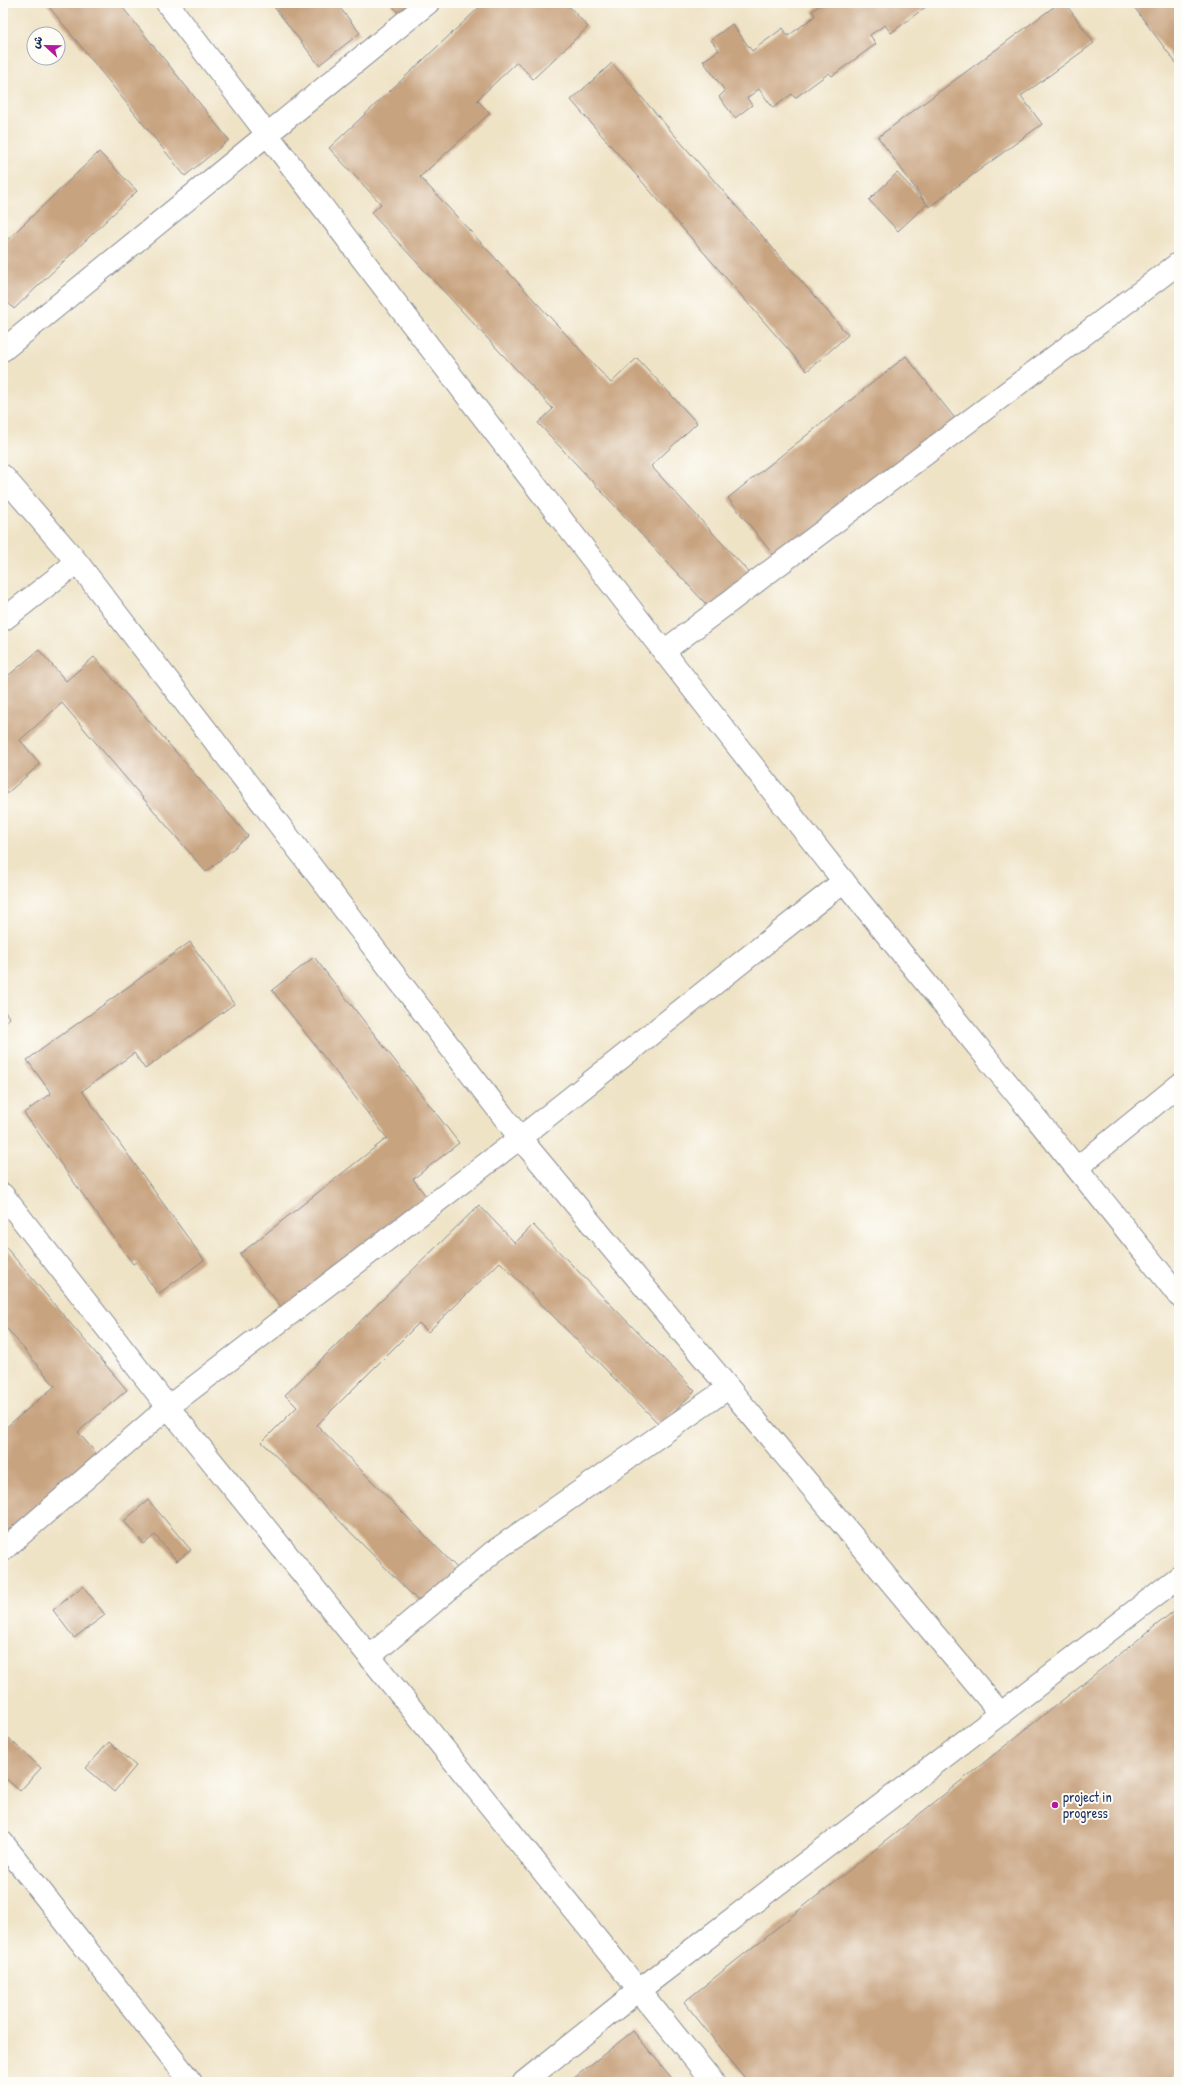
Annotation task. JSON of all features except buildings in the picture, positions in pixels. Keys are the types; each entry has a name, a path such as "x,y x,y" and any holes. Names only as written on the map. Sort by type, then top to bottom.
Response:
{"street":[{"path":"168,3 664,651 844,881 1078,1167 1179,1296"},
{"path":"3,350 428,3"},
{"path":"664,651 1179,264"},
{"path":"3,476 77,562 520,1138 1001,1714"},
{"path":"3,620 77,562"},
{"path":"3,1550 168,1407 520,1138 844,881"},
{"path":"1078,1167 1179,1085"},
{"path":"3,1195 168,1407 713,2082"},
{"path":"369,1657 493,1552 728,1388"},
{"path":"524,2082 638,1991 1179,1577"},
{"path":"3,1843 191,2082"}],"place":[{"name":"project in progress","path":"1055,1805"}]}
